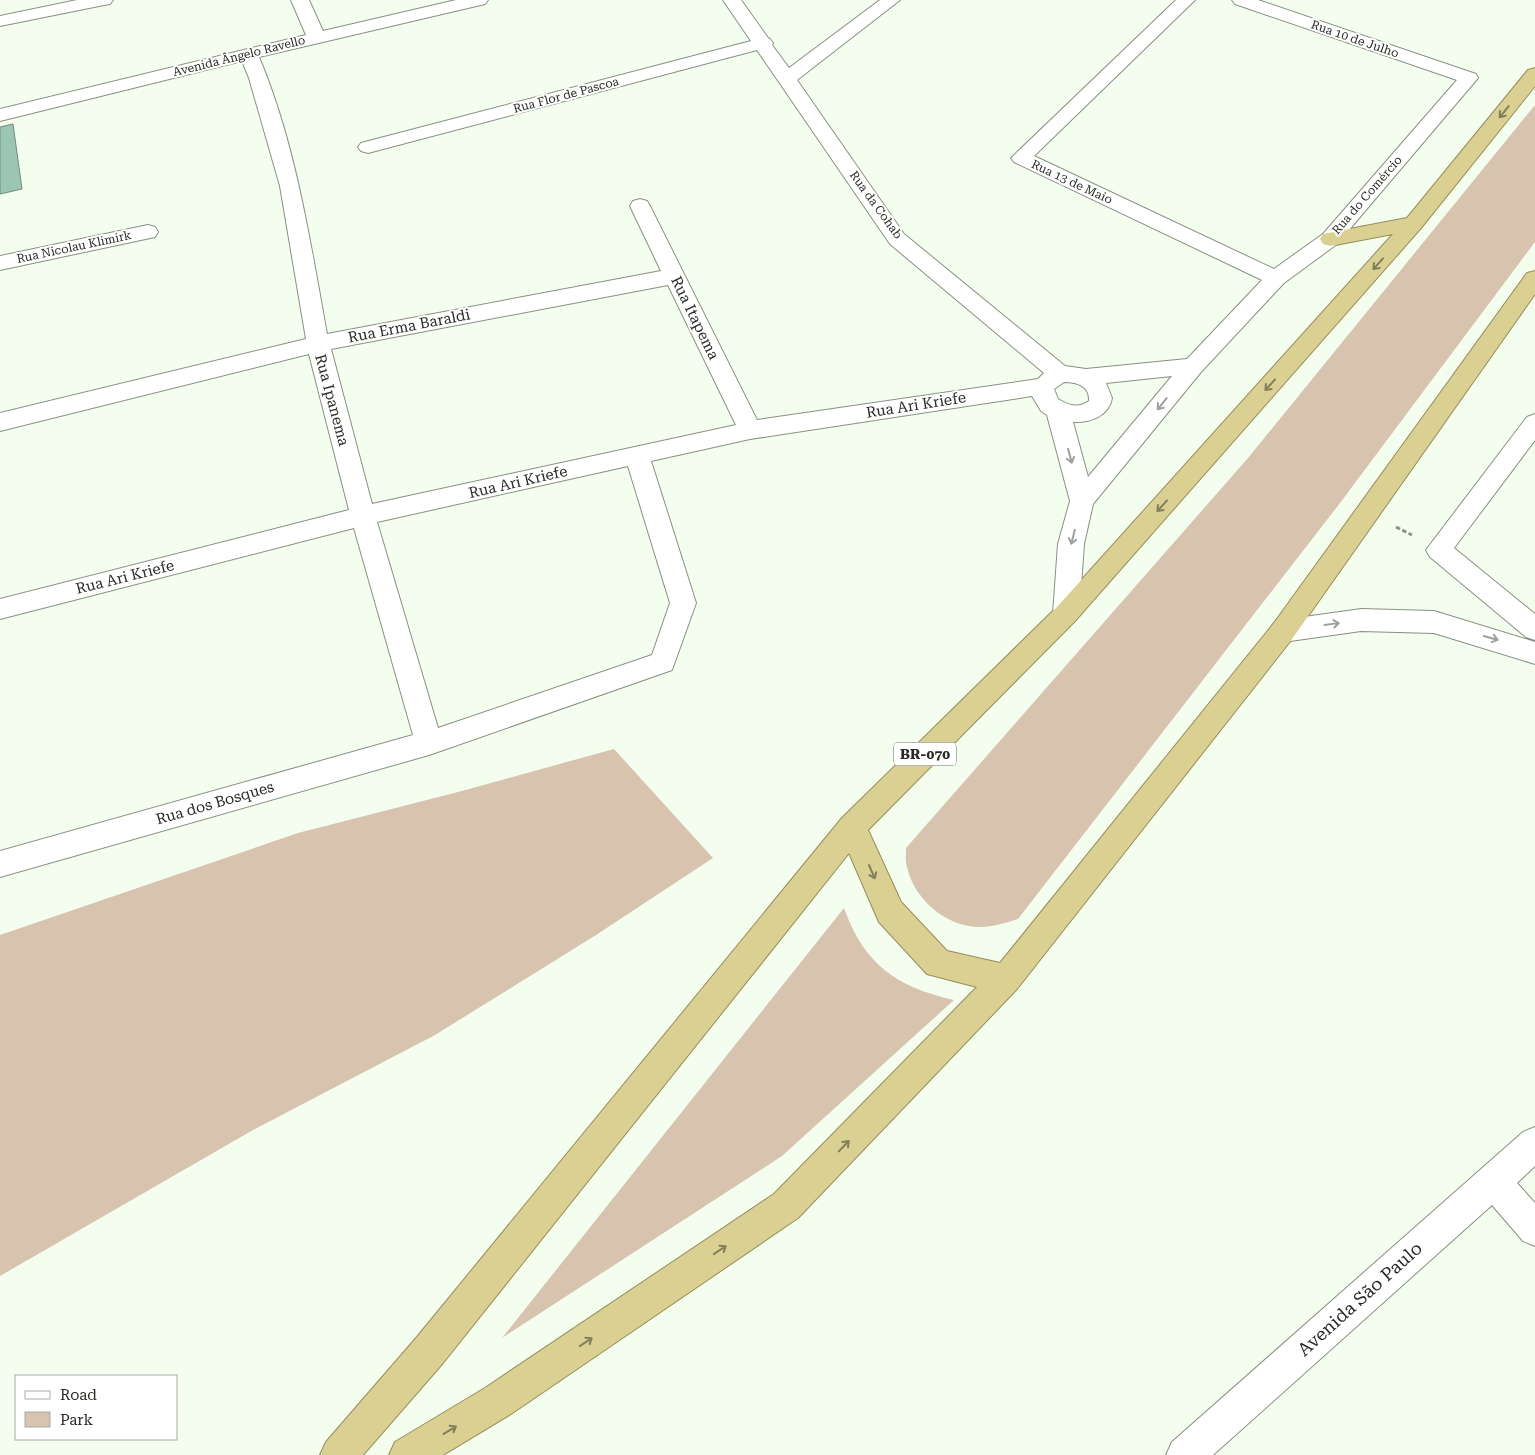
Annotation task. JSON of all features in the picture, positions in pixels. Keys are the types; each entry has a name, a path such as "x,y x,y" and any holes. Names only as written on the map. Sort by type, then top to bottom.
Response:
{"highway":[{"name":"BR-070","path":"339,1455 430,1350 852,827 1066,614 1414,223 1535,74"},
{"path":"1330,239 1414,223"},
{"path":"408,1455 498,1402 786,1206 1006,979 1283,631 1535,278"},
{"path":"852,827 890,912 938,964 1006,979"}],"street":[{"path":"0,21 104,0"},
{"path":"300,0 316,37"},
{"name":"Avenida Ângelo Ravello","path":"0,115 316,37 479,0"},
{"name":"Rua da Cohab","path":"732,0 764,43 898,238 1052,380"},
{"path":"788,78 891,0"},
{"name":"Rua 13 de Maio","path":"1186,0 1021,158 1276,278"},
{"name":"Rua 10 de Julho","path":"1241,0 1468,78"},
{"name":"Rua Flor de Pascoa","path":"368,147 764,43"},
{"name":"Rua Ipanema","path":"248,54 258,78 290,186 318,344 363,516 429,743"},
{"name":"Rua do Comércio","path":"1082,501 1192,366 1276,278 1330,239 1468,78"},
{"name":"Rua Itapema","path":"640,206 750,430"},
{"name":"Rua Nicolau Klimirk","path":"0,263 148,232"},
{"name":"Rua Erma Baraldi","path":"0,422 318,344 675,276"},
{"path":"1086,377 1101,392 1101,402 1094,410 1084,414 1071,415 1058,411 1045,400 1043,395 1052,380 1073,374 1086,377 1192,366"},
{"name":"Rua Ari Kriefe","path":"0,609 363,516 750,430 1052,380"},
{"path":"1058,411 1082,501 1071,544 1066,614"},
{"path":"1535,423 1440,550 1535,629"},
{"name":"Rua dos Bosques","path":"0,864 429,743 663,662 683,603 637,455"},
{"path":"1283,631 1362,620 1434,622 1535,653"},
{"name":"Avenida São Paulo","path":"1185,1455 1535,1144"},
{"path":"1493,1182 1535,1229"}],"path":[{"path":"1368,512 1440,550"}],"green space":[{"path":"1535,105 1535,242 1340,503 1018,919 990,926 967,926 955,922 933,909 924,900 911,879 906,862 906,848 1248,458"},
{"path":"614,749 713,858 596,935 435,1035 253,1130 0,1276 0,935 298,833"},
{"path":"844,908 861,944 885,970 915,988 954,1000 782,1156 502,1338"}],"building":[{"path":"13,124 22,189 0,194 0,127"}]}
